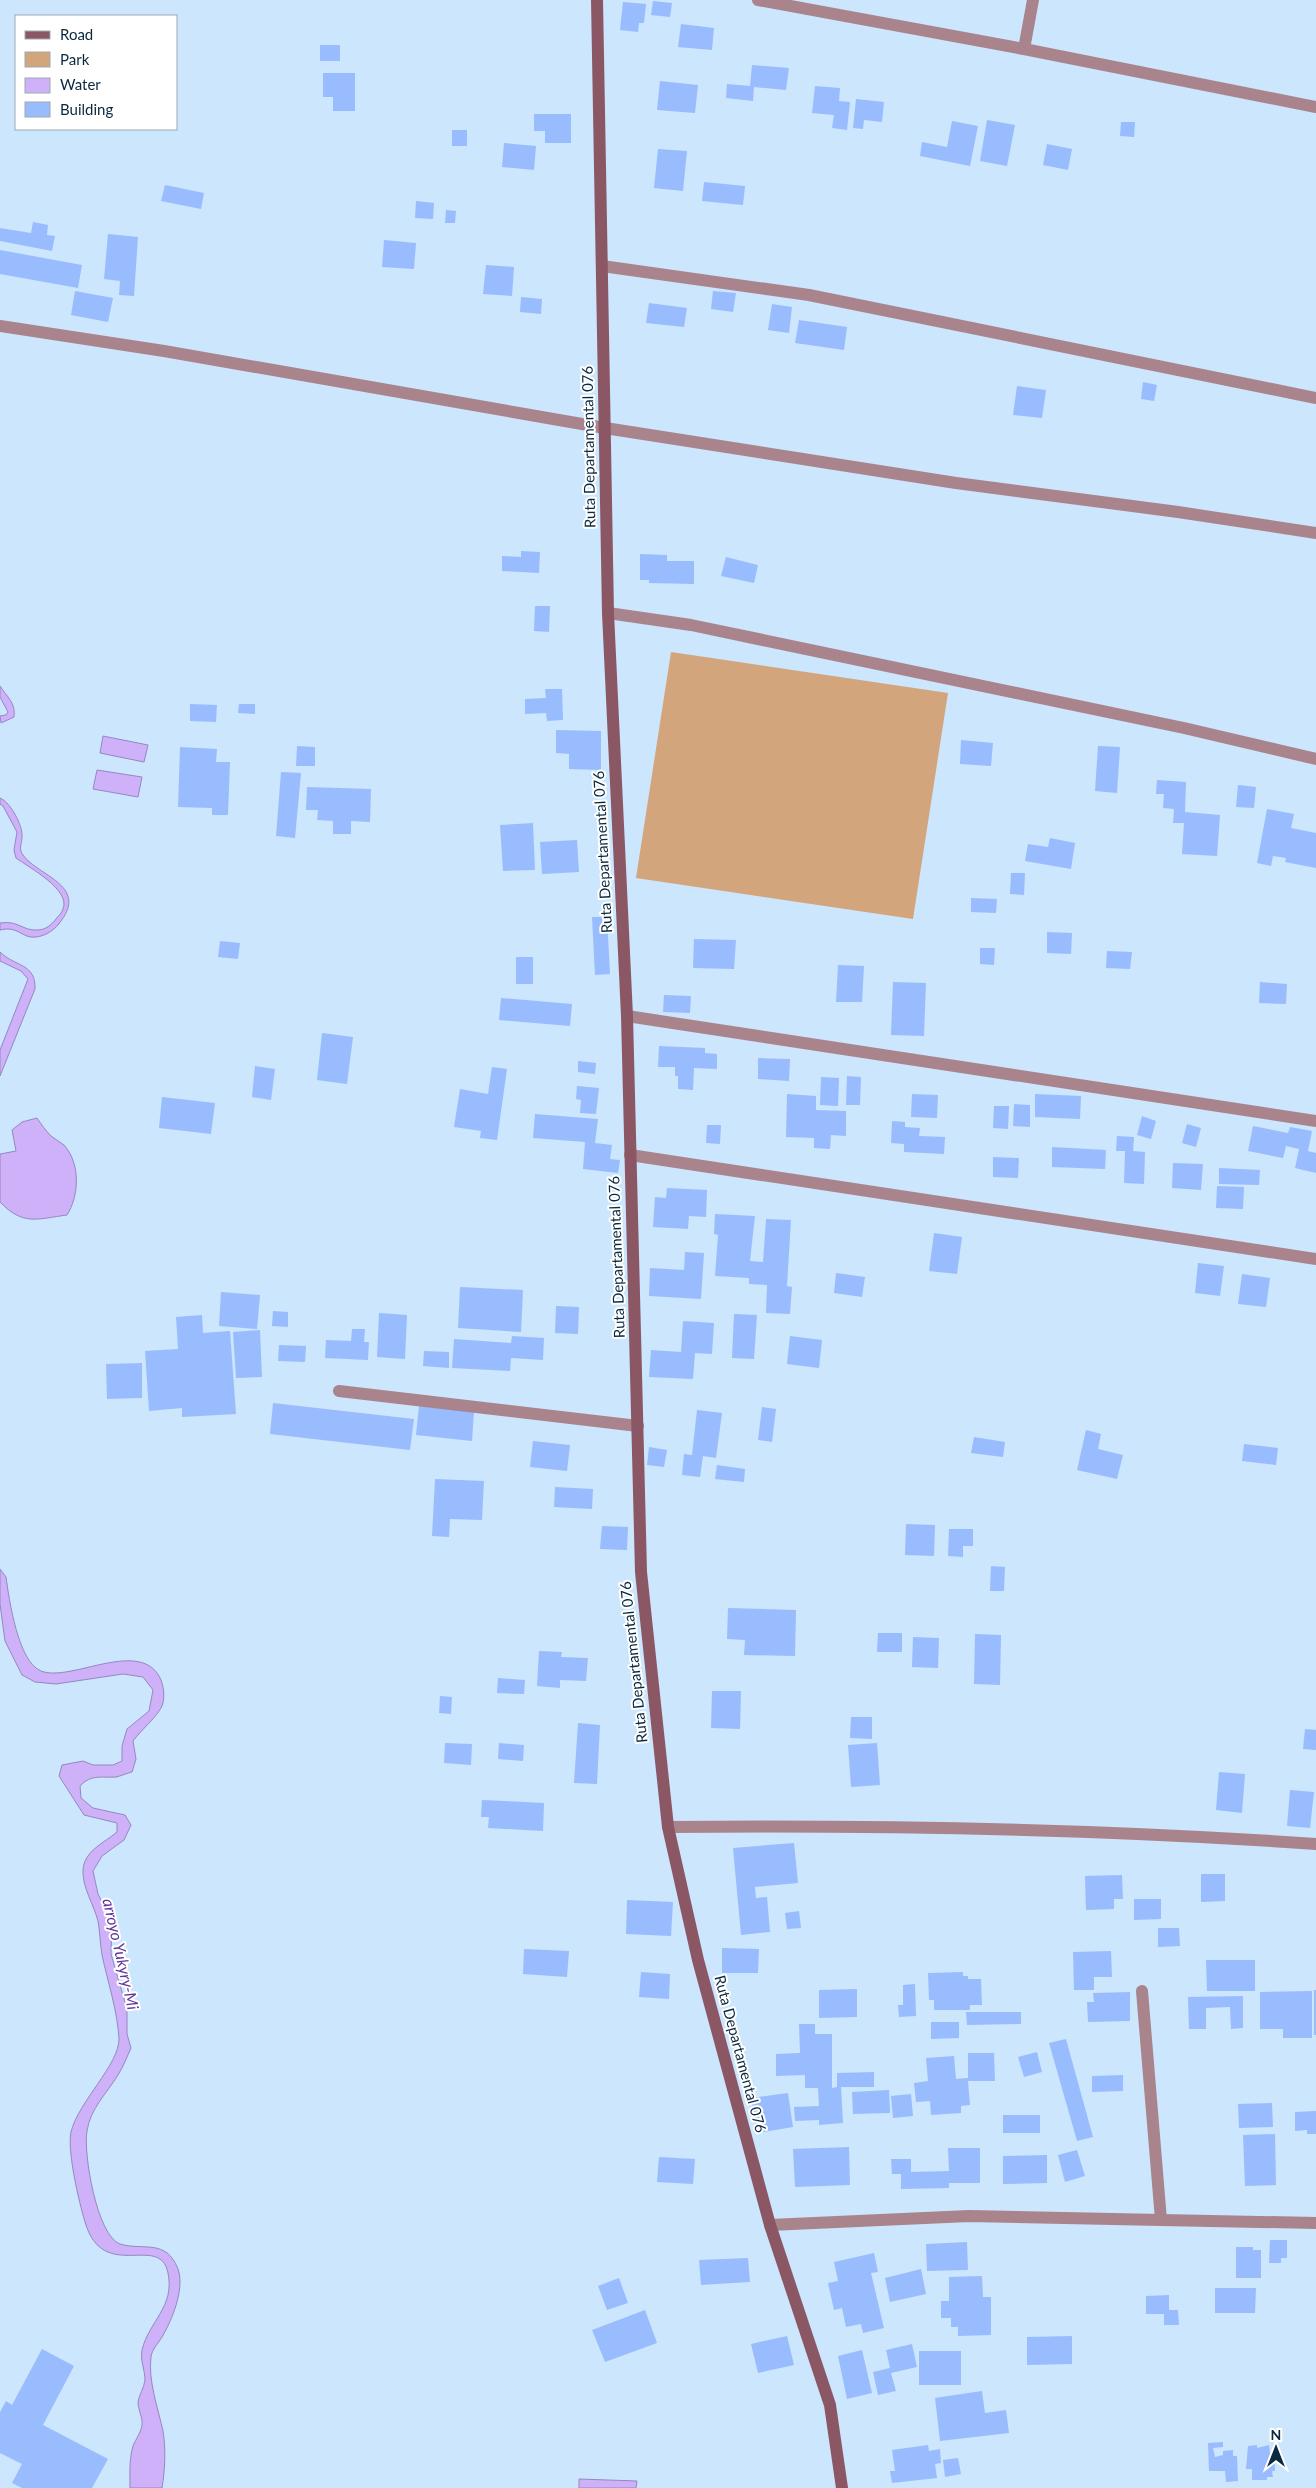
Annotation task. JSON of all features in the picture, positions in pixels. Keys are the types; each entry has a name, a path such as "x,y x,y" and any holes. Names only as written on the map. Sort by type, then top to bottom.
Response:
{"main road":[{"name":"Ruta Departamental 076","path":"597,0 608,613 627,1016 641,1572 668,1827 698,1960 770,2225 830,2405 842,2488"}],"street":[{"path":"758,0 800,4 1316,107"},
{"path":"1024,49 1033,0"},
{"path":"602,266 809,295 1316,398"},
{"path":"0,326 174,352 605,428 956,483 1178,512 1316,533"},
{"path":"608,613 691,625 1184,728 1316,759"},
{"path":"627,1016 1316,1121"},
{"path":"630,1155 1316,1259"},
{"path":"339,1391 638,1426"},
{"path":"668,1827 853,1825 1213,1837 1316,1844"},
{"path":"1142,1991 1161,2220"},
{"path":"770,2225 969,2216 1316,2223"}],"green space":[{"path":"671,652 948,693 913,919 636,878"}],"water":[{"path":"0,686 14,708 14,717 1,723 0,716 6,715 8,712 0,697"},
{"path":"103,736 148,745 144,762 100,753"},
{"path":"97,770 142,777 138,797 93,789"},
{"path":"0,798 8,804 18,820 22,832 20,848 23,855 58,882 69,898 68,909 59,924 50,932 40,936 31,937 11,929 0,930 0,923 6,922 32,930 46,928 61,913 64,902 61,894 48,880 16,858 14,850 17,832 3,806 0,804"},
{"path":"0,952 24,966 32,974 35,989 0,1076 0,1050 28,979 21,971 0,961"},
{"path":"37,1118 51,1136 64,1145 70,1153 76,1170 76,1190 67,1215 39,1219 23,1218 8,1210 0,1202 0,1154 16,1151 12,1130 22,1122"},
{"path":"0,1569 6,1577 12,1614 26,1656 41,1671 54,1673 123,1661 138,1662 152,1667 163,1686 162,1706 133,1741 136,1759 132,1772 116,1777 93,1778 80,1786 81,1798 93,1808 125,1815 131,1825 124,1840 102,1856 93,1871 98,1894 112,1922 111,1954 127,2009 127,2034 131,2048 120,2072 92,2116 86,2142 93,2193 98,2211 112,2238 120,2244 160,2249 167,2253 173,2259 180,2277 179,2295 170,2322 154,2349 150,2366 152,2385 164,2438 165,2460 162,2488 130,2488 130,2467 133,2446 142,2425 138,2402 145,2380 142,2350 145,2340 165,2305 169,2285 168,2273 163,2262 154,2256 117,2255 104,2250 93,2240 85,2222 74,2177 70,2141 75,2120 118,2048 118,2027 102,1955 98,1921 83,1876 84,1863 87,1858 117,1832 117,1823 84,1815 59,1776 62,1765 83,1761 93,1765 113,1765 122,1761 122,1746 127,1729 149,1711 153,1690 143,1677 123,1674 56,1684 35,1682 22,1675 5,1641 0,1604"},
{"path":"579,2479 637,2481 636,2488 579,2488"}],"building":[{"path":"653,1 672,3 670,17 651,15"},
{"path":"623,2 646,4 644,23 639,23 638,32 620,30"},
{"path":"681,24 714,28 712,50 678,47"},
{"path":"320,45 340,45 340,61 320,61"},
{"path":"752,65 789,68 786,90 754,87 753,101 726,98 727,84 750,86"},
{"path":"323,73 355,73 355,111 333,111 333,97 323,97"},
{"path":"660,81 698,85 695,113 657,110"},
{"path":"815,86 840,88 839,101 850,102 847,130 832,128 834,115 812,113"},
{"path":"856,99 884,102 882,122 864,120 863,129 853,128"},
{"path":"534,114 571,114 571,143 545,143 545,131 534,131"},
{"path":"987,120 1015,125 1007,166 980,161"},
{"path":"952,121 978,126 970,166 920,156 922,142 947,147"},
{"path":"1121,122 1135,122 1134,137 1120,136"},
{"path":"452,130 467,130 467,146 452,146"},
{"path":"504,143 536,146 534,170 502,167"},
{"path":"1047,144 1072,149 1068,170 1043,165"},
{"path":"658,149 687,151 683,191 654,188"},
{"path":"704,182 745,186 743,205 702,201"},
{"path":"165,185 204,193 201,209 161,201"},
{"path":"416,201 434,203 433,219 415,218"},
{"path":"446,210 456,211 455,223 445,223"},
{"path":"33,222 48,225 47,235 55,236 52,251 0,241 0,228 31,233"},
{"path":"108,234 138,237 134,296 119,295 120,281 104,279"},
{"path":"384,240 416,243 414,269 382,267"},
{"path":"0,250 82,265 78,288 0,274"},
{"path":"486,265 514,267 512,296 483,294"},
{"path":"75,291 113,298 108,322 71,315"},
{"path":"713,291 736,293 733,312 711,309"},
{"path":"521,297 542,299 541,314 520,312"},
{"path":"649,303 687,308 684,327 646,323"},
{"path":"772,304 792,307 789,333 768,330"},
{"path":"799,320 847,327 844,350 795,343"},
{"path":"1143,382 1157,385 1154,401 1141,399"},
{"path":"1017,386 1046,390 1042,418 1013,415"},
{"path":"521,551 540,552 539,573 502,571 502,556 521,557"},
{"path":"640,554 667,555 667,561 694,561 694,584 649,583 649,580 640,580"},
{"path":"726,557 758,565 754,583 721,576"},
{"path":"535,606 550,606 549,632 534,631"},
{"path":"545,689 562,689 563,720 547,721 546,713 525,714 525,699 546,698"},
{"path":"190,704 217,705 216,722 190,721"},
{"path":"239,704 255,704 255,714 238,713"},
{"path":"556,730 601,731 601,770 569,769 569,754 556,753"},
{"path":"961,740 993,743 991,766 960,764"},
{"path":"297,746 315,747 315,766 296,766"},
{"path":"1098,746 1120,747 1117,793 1095,791"},
{"path":"180,747 217,749 216,762 230,762 228,815 212,815 212,808 178,807"},
{"path":"281,772 301,773 295,838 276,836"},
{"path":"1157,780 1186,782 1185,812 1220,815 1217,856 1182,854 1184,823 1173,823 1174,809 1163,808 1164,794 1156,794"},
{"path":"1238,785 1256,787 1254,808 1236,807"},
{"path":"307,787 371,789 370,822 351,821 351,834 333,834 333,821 317,820 318,810 306,810"},
{"path":"1267,809 1294,814 1291,828 1316,833 1316,868 1285,862 1286,858 1273,856 1271,866 1257,863"},
{"path":"533,823 535,870 503,871 500,825"},
{"path":"1050,838 1075,843 1071,869 1025,861 1028,844 1048,847"},
{"path":"577,840 579,872 542,874 540,842"},
{"path":"1011,873 1025,873 1024,895 1010,894"},
{"path":"971,898 997,899 996,913 971,912"},
{"path":"592,917 607,917 610,974 595,975"},
{"path":"1047,932 1072,933 1071,954 1047,953"},
{"path":"694,939 736,940 734,969 693,968"},
{"path":"220,941 240,943 238,959 218,957"},
{"path":"980,948 995,948 994,965 980,964"},
{"path":"1107,951 1132,952 1130,969 1106,968"},
{"path":"516,957 533,957 533,984 516,984"},
{"path":"838,965 864,966 862,1002 836,1002"},
{"path":"893,982 926,983 924,1036 891,1035"},
{"path":"1260,982 1287,984 1286,1004 1259,1003"},
{"path":"664,995 691,996 690,1013 663,1012"},
{"path":"501,998 572,1004 570,1026 499,1020"},
{"path":"322,1033 353,1037 347,1084 317,1080"},
{"path":"659,1046 705,1048 705,1053 717,1054 717,1069 694,1068 693,1090 678,1089 678,1076 675,1076 675,1067 658,1067"},
{"path":"758,1058 790,1059 789,1081 758,1079"},
{"path":"578,1061 596,1063 595,1074 578,1072"},
{"path":"255,1066 275,1069 271,1100 252,1097"},
{"path":"492,1067 507,1069 497,1140 480,1138 481,1131 454,1127 460,1089 488,1094"},
{"path":"847,1076 861,1077 860,1105 846,1105"},
{"path":"821,1077 839,1078 838,1106 820,1105"},
{"path":"577,1086 599,1088 596,1114 580,1113 581,1100 576,1099"},
{"path":"787,1094 816,1096 816,1110 846,1111 846,1136 831,1135 830,1149 814,1148 814,1138 786,1137"},
{"path":"912,1094 938,1095 937,1118 911,1117"},
{"path":"1035,1094 1081,1096 1080,1119 1035,1117"},
{"path":"162,1097 215,1103 211,1134 159,1128"},
{"path":"1014,1104 1030,1105 1030,1127 1013,1126"},
{"path":"994,1106 1009,1106 1008,1129 993,1128"},
{"path":"535,1114 598,1119 595,1143 612,1145 610,1159 620,1160 618,1173 583,1169 585,1142 533,1138"},
{"path":"1142,1116 1156,1121 1151,1139 1137,1135"},
{"path":"892,1121 905,1122 905,1127 920,1128 919,1136 945,1137 944,1154 904,1152 904,1144 891,1143"},
{"path":"1187,1124 1201,1128 1196,1147 1182,1143"},
{"path":"707,1125 721,1125 720,1144 706,1143"},
{"path":"1253,1126 1288,1133 1290,1127 1312,1131 1308,1151 1316,1153 1316,1173 1295,1168 1299,1149 1286,1146 1283,1158 1248,1151"},
{"path":"1117,1136 1134,1137 1133,1151 1145,1152 1144,1184 1124,1183 1125,1151 1116,1151"},
{"path":"1052,1147 1106,1150 1105,1169 1052,1167"},
{"path":"993,1157 1019,1158 1018,1178 993,1177"},
{"path":"1173,1163 1203,1164 1201,1190 1172,1188"},
{"path":"1219,1168 1260,1170 1259,1185 1219,1184"},
{"path":"1217,1186 1244,1187 1243,1209 1216,1208"},
{"path":"667,1188 707,1190 706,1217 689,1216 688,1229 653,1227 655,1197 666,1198"},
{"path":"715,1214 755,1216 750,1261 763,1262 766,1219 791,1220 787,1286 792,1287 790,1314 766,1313 767,1285 749,1284 749,1278 715,1276 718,1235 714,1234"},
{"path":"934,1233 962,1237 957,1274 929,1271"},
{"path":"685,1252 704,1253 701,1299 649,1296 650,1268 684,1270"},
{"path":"1198,1263 1224,1266 1220,1296 1195,1293"},
{"path":"836,1273 865,1277 862,1297 834,1293"},
{"path":"1242,1274 1270,1278 1266,1307 1238,1304"},
{"path":"460,1287 523,1290 521,1332 458,1328"},
{"path":"221,1292 260,1295 257,1329 219,1326"},
{"path":"556,1306 579,1307 578,1334 555,1333"},
{"path":"273,1311 288,1312 288,1327 272,1326"},
{"path":"379,1313 407,1315 405,1359 377,1357"},
{"path":"734,1314 757,1315 754,1359 732,1358"},
{"path":"202,1315 203,1333 230,1331 236,1414 182,1417 182,1408 149,1411 145,1351 178,1349 176,1317"},
{"path":"683,1321 714,1323 712,1354 695,1353 693,1379 649,1377 651,1350 681,1352"},
{"path":"352,1329 365,1329 364,1342 369,1342 368,1360 325,1358 326,1340 351,1341"},
{"path":"260,1330 262,1377 236,1378 233,1332"},
{"path":"512,1336 544,1338 543,1360 511,1358 510,1371 452,1368 454,1339 511,1343"},
{"path":"790,1336 822,1340 819,1368 787,1364"},
{"path":"279,1345 306,1346 305,1362 278,1361"},
{"path":"424,1351 449,1352 449,1368 423,1366"},
{"path":"142,1363 142,1398 107,1399 106,1364"},
{"path":"273,1403 414,1419 410,1450 270,1434"},
{"path":"419,1406 474,1411 472,1441 416,1435"},
{"path":"762,1407 776,1409 772,1442 758,1440"},
{"path":"697,1410 722,1413 716,1458 703,1456 700,1477 682,1475 684,1454 692,1455"},
{"path":"1086,1430 1101,1434 1098,1449 1123,1455 1117,1479 1077,1470"},
{"path":"974,1437 1005,1442 1003,1457 971,1453"},
{"path":"533,1441 570,1445 567,1471 530,1467"},
{"path":"1244,1444 1278,1448 1276,1465 1242,1461"},
{"path":"649,1447 667,1450 664,1467 647,1465"},
{"path":"717,1465 745,1469 744,1482 715,1479"},
{"path":"435,1479 484,1481 482,1520 450,1519 449,1537 432,1536"},
{"path":"555,1487 593,1489 592,1509 554,1507"},
{"path":"906,1524 935,1525 934,1556 905,1555"},
{"path":"602,1526 628,1527 627,1550 600,1549"},
{"path":"949,1529 973,1529 973,1546 963,1546 963,1557 948,1556"},
{"path":"991,1566 1005,1567 1004,1591 990,1591"},
{"path":"728,1608 796,1610 795,1656 744,1655 745,1640 727,1639"},
{"path":"878,1633 902,1633 902,1652 877,1652"},
{"path":"975,1634 1001,1635 1000,1685 974,1684"},
{"path":"913,1637 939,1638 938,1668 912,1667"},
{"path":"539,1651 562,1652 561,1657 588,1658 586,1681 560,1680 560,1688 537,1686"},
{"path":"498,1678 525,1680 524,1694 497,1693"},
{"path":"712,1691 741,1691 740,1729 711,1728"},
{"path":"440,1696 452,1697 451,1714 439,1713"},
{"path":"851,1717 872,1717 872,1739 850,1738"},
{"path":"578,1723 600,1725 597,1784 574,1783"},
{"path":"1305,1729 1316,1730 1316,1750 1303,1749"},
{"path":"445,1743 472,1744 471,1765 444,1763"},
{"path":"499,1743 524,1745 523,1761 498,1759"},
{"path":"877,1743 880,1785 851,1787 848,1745"},
{"path":"1219,1772 1245,1774 1242,1813 1216,1810"},
{"path":"1290,1790 1314,1792 1310,1828 1287,1826"},
{"path":"482,1800 544,1803 543,1831 488,1828 489,1817 481,1817"},
{"path":"794,1843 798,1883 755,1887 756,1898 767,1897 770,1932 741,1935 733,1848"},
{"path":"1201,1874 1225,1874 1225,1901 1201,1902"},
{"path":"1122,1875 1123,1899 1114,1899 1114,1909 1086,1910 1085,1876"},
{"path":"1134,1899 1161,1899 1161,1919 1134,1920"},
{"path":"627,1900 673,1902 671,1936 626,1934"},
{"path":"799,1911 801,1928 787,1929 785,1913"},
{"path":"1158,1928 1179,1928 1180,1946 1158,1947"},
{"path":"722,1948 759,1949 758,1973 722,1973"},
{"path":"524,1949 569,1951 567,1977 523,1974"},
{"path":"1111,1951 1112,1977 1094,1977 1094,1990 1074,1990 1073,1952"},
{"path":"1206,1960 1255,1960 1255,1991 1207,1991"},
{"path":"641,1972 670,1974 669,1999 639,1997"},
{"path":"963,1972 963,1976 968,1976 968,1979 981,1979 982,2005 970,2005 970,2010 934,2010 934,2000 929,2000 928,1973"},
{"path":"915,1984 916,2016 899,2017 898,2005 903,2005 903,1985"},
{"path":"857,1989 857,2017 819,2018 819,1990"},
{"path":"1314,1990 1316,1990 1316,2035 1314,2035"},
{"path":"1312,1991 1312,2038 1283,2038 1283,2029 1260,2029 1260,1992"},
{"path":"1130,1992 1130,2021 1088,2022 1087,2002 1094,2002 1093,1993"},
{"path":"1243,1996 1243,2028 1231,2029 1230,2007 1206,2008 1206,2029 1189,2029 1188,1997"},
{"path":"966,2012 1021,2012 1021,2024 967,2025"},
{"path":"931,2022 959,2022 959,2038 931,2039"},
{"path":"799,2024 815,2024 815,2034 832,2034 832,2088 837,2087 837,2073 874,2072 874,2087 841,2087 843,2123 819,2125 819,2120 795,2121 794,2107 819,2106 818,2088 805,2088 805,2075 776,2076 776,2054 800,2053"},
{"path":"1066,2039 1093,2137 1077,2141 1049,2043"},
{"path":"1037,2052 1042,2072 1024,2077 1018,2057"},
{"path":"968,2053 994,2053 995,2081 968,2081 970,2105 961,2106 961,2113 931,2115 930,2101 916,2102 914,2083 928,2081 926,2058 954,2056 956,2079 968,2078"},
{"path":"1123,2075 1123,2091 1092,2092 1092,2076"},
{"path":"889,2090 890,2113 853,2114 852,2092"},
{"path":"788,2093 793,2127 757,2133 751,2098"},
{"path":"911,2094 913,2116 893,2118 891,2096"},
{"path":"1272,2103 1273,2127 1239,2128 1238,2104"},
{"path":"1316,2111 1316,2134 1307,2134 1307,2130 1295,2131 1295,2112"},
{"path":"1003,2115 1040,2115 1040,2133 1003,2133"},
{"path":"1275,2134 1276,2185 1245,2186 1243,2135"},
{"path":"849,2147 850,2185 795,2187 793,2149"},
{"path":"948,2148 980,2148 980,2183 949,2183 949,2188 901,2189 901,2174 892,2174 891,2159 911,2159 911,2172 949,2171"},
{"path":"1077,2150 1085,2176 1065,2182 1058,2155"},
{"path":"1047,2155 1047,2183 1003,2184 1003,2156"},
{"path":"659,2157 695,2159 693,2184 657,2182"},
{"path":"1270,2240 1287,2240 1287,2258 1281,2258 1281,2263 1269,2263"},
{"path":"967,2242 968,2270 927,2271 926,2244"},
{"path":"1236,2247 1253,2247 1253,2250 1261,2250 1261,2278 1236,2278"},
{"path":"874,2253 878,2272 871,2273 884,2328 863,2333 861,2324 846,2327 842,2308 834,2310 828,2283 838,2281 834,2262"},
{"path":"748,2258 750,2282 701,2285 699,2260"},
{"path":"921,2269 926,2294 890,2302 885,2278"},
{"path":"982,2276 983,2297 991,2297 991,2335 958,2336 958,2327 951,2327 951,2318 941,2318 941,2301 949,2301 949,2277"},
{"path":"619,2278 628,2303 607,2310 598,2286"},
{"path":"1215,2288 1256,2288 1255,2313 1215,2313"},
{"path":"1169,2295 1169,2310 1178,2310 1179,2325 1164,2325 1164,2314 1146,2314 1146,2296"},
{"path":"645,2310 657,2343 605,2362 592,2330"},
{"path":"787,2336 794,2365 758,2373 751,2344"},
{"path":"1072,2336 1072,2364 1027,2365 1027,2337"},
{"path":"912,2344 917,2367 891,2373 896,2391 878,2395 873,2372 890,2368 886,2350"},
{"path":"42,2349 74,2366 43,2425 108,2459 92,2488 22,2488 12,2483 22,2464 0,2453 0,2412 6,2401 12,2405"},
{"path":"862,2350 872,2393 847,2399 838,2356"},
{"path":"919,2351 961,2351 961,2385 919,2385"},
{"path":"982,2391 985,2413 1006,2410 1009,2433 940,2441 935,2398"},
{"path":"1223,2442 1223,2447 1213,2448 1215,2457 1223,2455 1223,2451 1233,2450 1233,2456 1237,2456 1238,2481 1226,2482 1225,2471 1209,2471 1208,2443"},
{"path":"928,2445 929,2451 940,2449 941,2463 935,2464 937,2478 892,2483 890,2471 895,2471 892,2450"},
{"path":"1257,2445 1257,2448 1269,2445 1270,2453 1274,2453 1275,2471 1272,2471 1273,2477 1267,2477 1267,2480 1252,2480 1252,2469 1246,2469 1248,2446"},
{"path":"958,2458 961,2474 945,2477 943,2460"}],"water label":[{"name":"arroyo Yukyry-Mi","path":"121,1954"}]}
